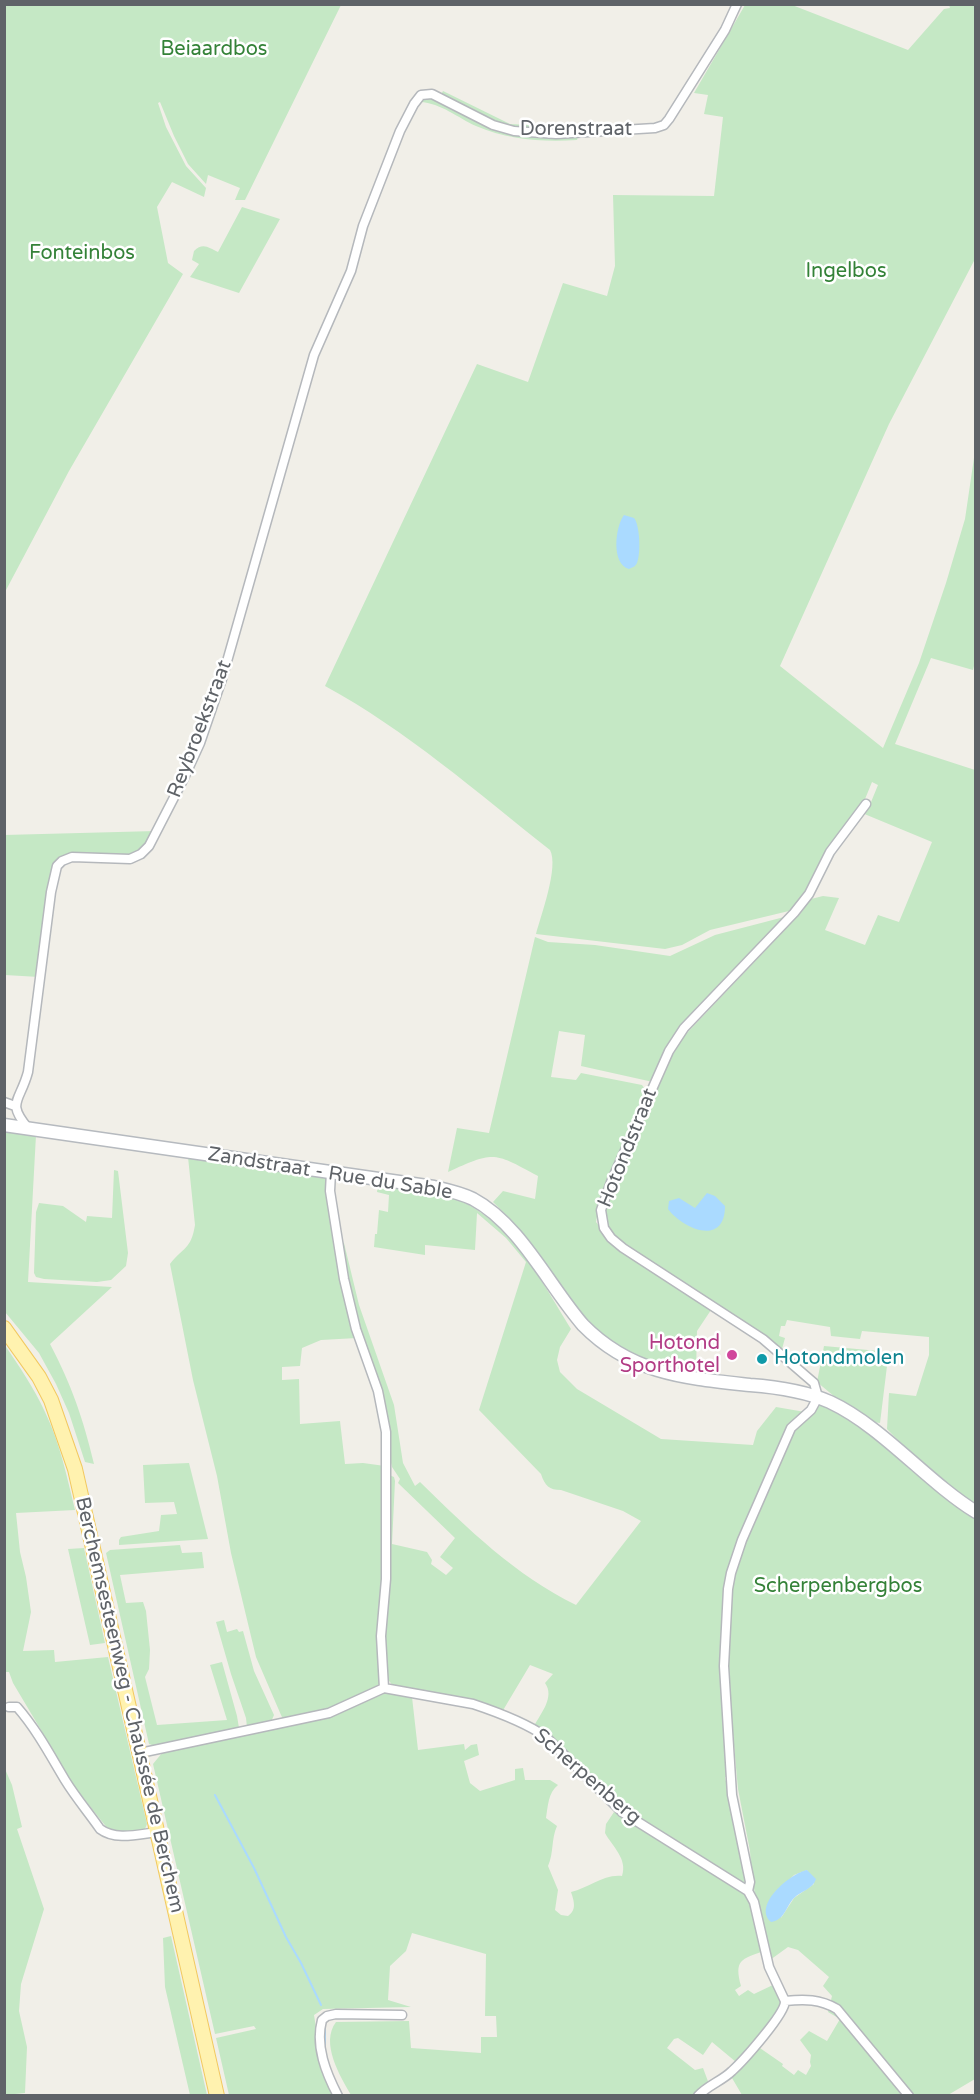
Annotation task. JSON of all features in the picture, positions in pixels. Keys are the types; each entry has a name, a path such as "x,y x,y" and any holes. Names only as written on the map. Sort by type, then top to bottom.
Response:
{"main road":[{"name":"Zandstraat - Rue du Sable","path":"4,1125 434,1187 462,1195 487,1208 525,1247 595,1338 635,1363 656,1371 686,1377 777,1387 849,1413 975,1512"},
{"name":"Berchemsesteenweg - Chaussée de Berchem","path":"4,1328 39,1377 51,1400 72,1460 95,1551 217,2096"}],"street":[{"name":"Dorenstraat","path":"356,256 368,212 400,131 421,95 429,93 437,95 493,124 514,131 556,134 655,128 664,125 669,119 719,39 737,4"},
{"name":"Reybroekstraat","path":"15,1106 26,1084 51,892 57,866 72,857 130,859 141,854 149,846 173,802 197,748 222,679 314,355 356,256"},
{"name":"Hotondstraat","path":"816,1401 813,1383 763,1339 610,1238 604,1228 601,1210 611,1182 669,1051 684,1028 794,913 809,894 830,852 866,804"},
{"path":"4,1102 15,1106 17,1114 28,1128"},
{"path":"140,1753 329,1713 384,1688 381,1636 386,1580 386,1432 378,1391 356,1329 344,1279 330,1191 331,1172"},
{"path":"698,2096 731,2072 785,2007 785,2001 770,1967 754,1902 748,1891 750,1882 732,1795 724,1666 728,1589 733,1565 791,1428 816,1401"},
{"name":"Scherpenberg","path":"384,1688 473,1704 537,1731 546,1737 622,1812 748,1891"},
{"path":"9,1707 17,1707 31,1723 65,1780 100,1829 108,1835 118,1836 158,1832"},
{"path":"785,2001 810,1999 837,2009 909,2096"},
{"path":"338,2096 323,2063 320,2029 322,2020 336,2014 402,2015"}],"green space":[{"path":"4,5 341,5 245,200 235,200 240,188 208,175 206,184 188,164 160,102 158,103 166,127 186,166 206,188 204,197 172,182 157,207 168,263 183,274 69,471 5,592"},
{"name":"Ingelbos","path":"745,5 792,5 908,50 944,9 950,8 949,5 975,5 975,259 889,424 780,666 883,748 919,663 946,583 965,519 975,451 975,662 973,670 931,658 895,744 975,770 975,1505 912,1455 887,1429 889,1393 916,1396 929,1355 929,1337 862,1331 860,1339 831,1336 830,1327 787,1320 785,1326 781,1326 779,1336 785,1338 782,1349 628,1248 611,1232 605,1214 608,1197 665,1068 684,1036 800,914 811,899 823,896 839,898 825,930 865,945 878,915 899,922 932,842 862,813 869,807 878,785 872,782 863,804 793,910 710,930 682,945 665,949 536,934 551,879 550,850 413,742 325,686 477,364 528,382 563,283 607,296 615,266 613,195 714,196 723,117 704,114 708,95 694,93"},
{"path":"443,91 510,124 565,127 565,131 534,136 578,137 577,140 551,141 500,134 476,126 435,105 420,102 428,97 438,100"},
{"path":"242,207 280,219 239,293 190,277 199,264 192,260 194,251 203,246 218,252"},
{"path":"156,831 147,844 134,854 114,856 80,854 61,858 39,977 5,975 4,835"},
{"path":"788,916 704,1004 653,1082 581,1066 585,1035 559,1031 551,1077 576,1080 581,1073 642,1085 648,1093 599,1206 596,1222 603,1231 711,1310 697,1331 696,1373 660,1366 626,1352 602,1335 572,1301 521,1232 493,1202 503,1191 535,1199 538,1176 512,1162 494,1157 476,1160 448,1172 457,1128 489,1133 535,937 548,942 595,945 670,956 715,935"},
{"path":"5,1131 36,1135 28,1282 112,1287 50,1344 76,1402 94,1464 85,1462 69,1413 39,1353 5,1312"},
{"name":"Scherpenbergbos","path":"188,1157 327,1178 357,1338 321,1340 302,1348 300,1366 282,1367 282,1380 299,1379 300,1424 340,1421 345,1464 363,1463 385,1466 395,1481 392,1544 427,1552 432,1560 431,1564 446,1575 453,1568 440,1557 455,1538 398,1483 400,1479 392,1467 341,1242 344,1243 359,1305 394,1405 403,1463 415,1486 420,1482 474,1534 512,1565 576,1605 641,1521 623,1511 548,1487 541,1474 479,1410 526,1262 506,1238 477,1213 475,1250 425,1245 425,1255 374,1247 379,1210 388,1212 389,1195 377,1192 378,1184 441,1194 464,1203 484,1215 502,1230 533,1268 571,1329 560,1347 557,1360 560,1372 577,1389 661,1439 753,1445 757,1431 776,1407 805,1412 815,1402 856,1423 924,1481 975,1519 975,2079 948,2095 742,2095 732,2078 757,2046 783,2064 782,2066 794,2075 798,2070 806,2075 811,2066 811,2055 800,2040 809,2031 827,2041 840,2019 828,2012 832,1996 823,1986 829,1977 798,1950 788,1947 770,1960 752,1880 750,1851 738,1789 730,1701 729,1776 725,1777 749,1882 746,1885 617,1805 584,1772 561,1744 534,1726 548,1699 548,1688 545,1683 553,1674 530,1665 502,1712 393,1686 387,1678 382,1679 378,1686 336,1709 283,1719 256,1657 231,1553 217,1476 193,1380 170,1264 189,1244 195,1225","holes":["807,1870 814,1884 794,1898 781,1918 790,1879"]},
{"path":"114,1170 118,1171 128,1253 126,1266 111,1280 97,1282 36,1277 34,1273 36,1212 39,1203 63,1206 86,1222 87,1216 112,1218"},
{"path":"4,1344 41,1403 50,1424 63,1460 75,1510 16,1513 20,1552 31,1612 23,1651 54,1650 55,1662 108,1657 147,1824 145,1829 121,1833 108,1829 76,1789 13,1683 9,1672 5,1672"},
{"path":"824,1346 879,1351 879,1364 887,1366 880,1423 873,1422 817,1382"},
{"path":"189,1463 208,1539 119,1545 121,1537 159,1531 161,1515 177,1514 174,1502 145,1503 143,1465"},
{"path":"180,1545 182,1553 202,1552 204,1568 120,1575 126,1603 143,1602 146,1611 150,1650 149,1669 145,1677 157,1725 227,1720 210,1665 222,1662 239,1728 158,1747 149,1744 106,1553 110,1550"},
{"path":"84,1548 105,1643 90,1645 68,1549"},
{"path":"224,1620 227,1632 237,1629 239,1632 243,1631 254,1671 274,1715 271,1722 247,1727 216,1622"},
{"path":"386,1693 412,1697 418,1750 464,1744 465,1750 477,1744 479,1755 464,1761 470,1783 480,1791 515,1780 515,1769 523,1768 525,1780 550,1780 558,1785 550,1796 546,1818 557,1826 548,1866 558,1890 555,1910 561,1915 568,1916 573,1911 574,1902 571,1892 602,1879 622,1876 621,1858 605,1833 606,1824 614,1812 747,1891 764,1951 741,1962 738,1971 741,1986 735,1990 739,1996 748,1990 754,1994 775,1984 781,1998 781,2010 736,2062 712,2042 703,2055 678,2038 674,2039 667,2048 695,2070 703,2068 709,2084 695,2095 351,2095 333,2059 330,2040 336,2022 409,2021 411,2048 481,2053 481,2037 497,2037 496,2016 485,2016 486,1954 412,1933 406,1951 390,1966 388,2000 411,2007 323,2009 314,2015 322,2065 337,2095 229,2095 216,2038 256,2029 254,2026 215,2034 153,1764 162,1753 236,1734 332,1716"},
{"path":"5,1769 12,1785 22,1827 17,1829 44,1909 21,1984 19,2011 27,2047 25,2093 5,2095"},
{"path":"171,1936 207,2095 190,2095 165,1987 163,1938"}],"water":[{"path":"624,515 634,518 639,533 637,563 629,569 619,560 616,545 618,528"},
{"path":"707,1193 715,1196 725,1206 723,1219 718,1227 711,1230 693,1228 683,1223 668,1209 669,1201 679,1198 695,1208"},
{"path":"807,1870 816,1879 810,1888 791,1901 779,1919 771,1922 766,1915 766,1907 770,1899 784,1883"}],"waterway":[{"path":"215,1795 254,1868 321,2005"},
{"path":"325,2026 325,2050"}],"place":[{"name":"Hotond Sporthotel","path":"732,1355"},
{"name":"Hotondmolen","path":"762,1359"}],"park label":[{"name":"Beiaardbos","path":"214,50"},
{"name":"Fonteinbos","path":"82,254"}]}
